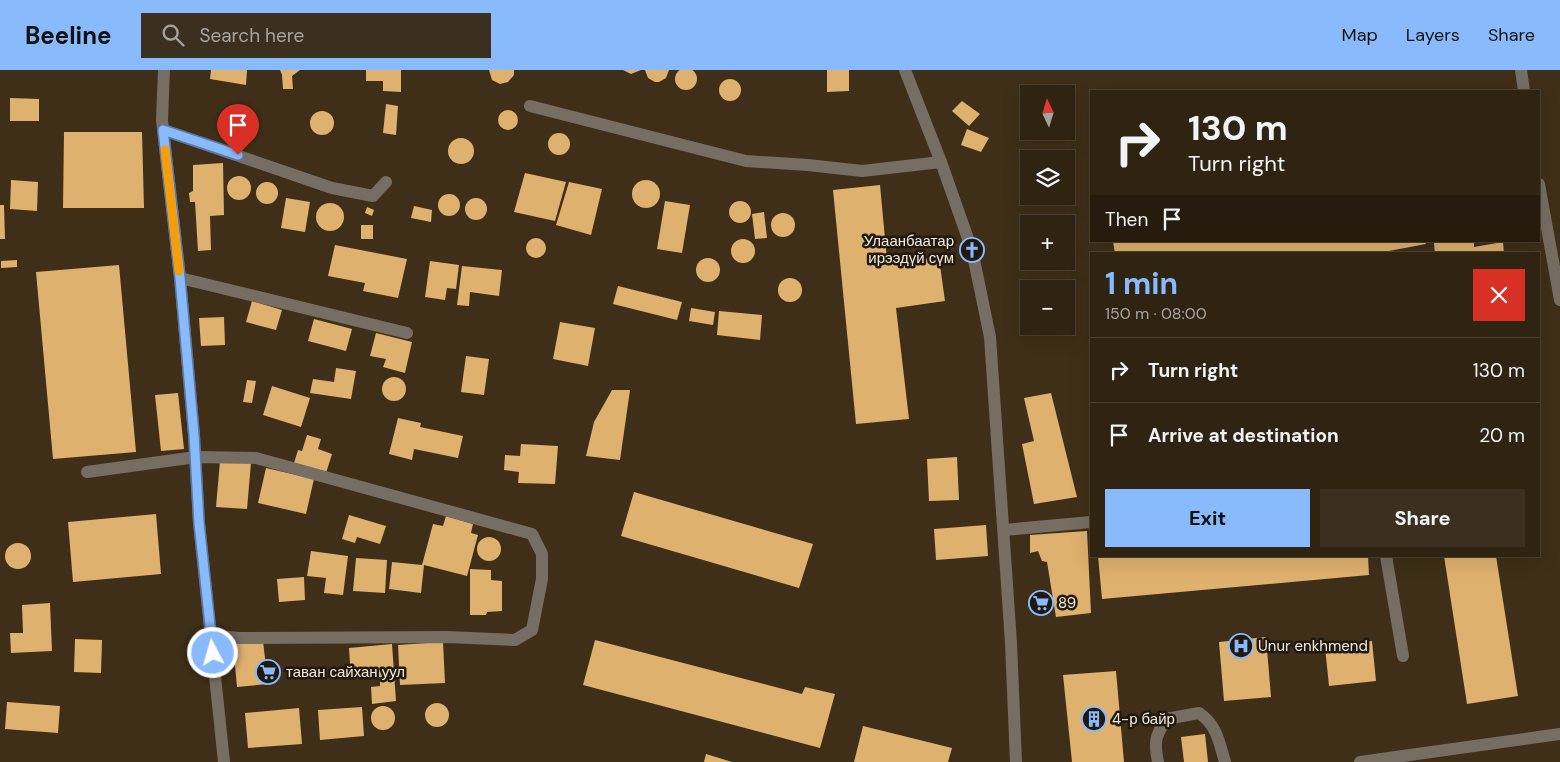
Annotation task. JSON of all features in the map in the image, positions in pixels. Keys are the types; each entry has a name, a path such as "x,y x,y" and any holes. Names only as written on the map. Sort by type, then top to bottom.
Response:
{"street":[{"path":"164,70 162,120 180,278 196,457 199,523 224,762"},
{"path":"905,70 942,162 972,250 990,337 1012,644 1016,762"},
{"path":"1520,70 1524,90"},
{"path":"530,106 746,161 862,171 942,162"},
{"path":"163,130 332,188 373,196 386,182"},
{"path":"1540,190 1560,300"},
{"path":"180,278 407,333"},
{"path":"87,472 196,457 256,458 532,534 542,554 542,579 532,630 515,640 447,637 239,638 211,635"},
{"path":"1004,530 1090,522"},
{"path":"1386,557 1404,656"},
{"path":"1158,762 1155,745 1158,731 1166,719 1198,714 1208,719 1214,728 1225,762"},
{"path":"1360,762 1560,734"}],"building":[{"path":"686,68 696,75 697,79 690,89 686,90 676,83 675,79 682,69"},
{"path":"211,70 247,70 246,85 210,79"},
{"path":"280,70 300,70 292,76 293,89 283,89"},
{"path":"366,70 401,70 401,92 383,91 383,81 366,81"},
{"path":"489,70 514,70 514,75 508,82 500,84 492,80"},
{"path":"623,70 641,70 631,74"},
{"path":"645,70 669,70 666,78 655,82 648,78"},
{"path":"827,70 849,70 849,91 827,92"},
{"path":"726,79 734,79 741,86 741,94 734,101 726,101 719,94 719,86"},
{"path":"10,98 39,99 39,121 10,121"},
{"path":"962,101 980,114 969,126 952,111"},
{"path":"386,104 398,106 396,135 383,133"},
{"path":"504,110 512,110 518,116 518,124 512,130 504,130 498,124 498,116"},
{"path":"322,111 331,114 334,123 331,132 322,135 313,132 310,123 313,114"},
{"path":"967,129 989,138 981,152 961,145"},
{"path":"64,132 142,132 144,208 63,208"},
{"path":"555,133 563,133 570,140 570,148 563,155 555,155 548,148 548,140"},
{"path":"461,138 470,142 474,151 470,160 461,164 452,160 448,151 452,142"},
{"path":"223,163 224,215 210,216 211,250 198,251 195,202 190,202 189,193 193,191 193,165"},
{"path":"525,173 566,182 555,221 514,212"},
{"path":"234,176 244,176 251,183 251,193 244,200 234,200 227,193 227,183"},
{"path":"11,180 38,182 37,211 10,209"},
{"path":"646,180 656,184 660,194 656,204 646,208 636,204 632,194 636,184"},
{"path":"263,182 271,182 278,189 278,197 271,204 263,204 256,197 256,189"},
{"path":"569,182 602,189 591,235 556,225"},
{"path":"880,185 887,260 939,258 945,301 896,308 909,419 856,424 833,190"},
{"path":"445,194 453,194 460,201 460,209 453,216 445,216 438,209 438,201"},
{"path":"286,198 310,202 305,232 281,228"},
{"path":"472,198 480,198 487,205 487,213 480,220 472,220 465,213 465,205"},
{"path":"665,201 690,205 682,253 657,249"},
{"path":"740,201 748,204 751,212 748,220 740,223 732,220 729,212 732,204"},
{"path":"330,203 340,207 344,217 340,227 330,231 320,227 316,217 320,207"},
{"path":"0,205 4,205 5,239 0,239"},
{"path":"414,206 432,210 431,222 411,218"},
{"path":"367,207 374,210 372,216 365,213"},
{"path":"764,212 767,238 755,239 752,214"},
{"path":"783,213 788,214 794,220 794,230 788,236 783,237 778,236 772,230 771,225 772,220 778,214"},
{"path":"361,225 373,225 373,239 361,239"},
{"path":"532,238 540,238 546,244 546,252 540,258 532,258 526,252 526,244"},
{"path":"743,239 748,240 754,246 754,256 748,262 743,263 738,262 732,256 731,251 732,246 738,240"},
{"path":"1113,242 1425,242 1426,244 1384,252 1115,252"},
{"path":"1474,242 1474,247 1503,242 1504,252 1435,252 1434,243"},
{"path":"335,245 407,259 398,298 363,291 365,283 328,276"},
{"path":"708,258 713,259 719,265 719,275 713,281 708,282 703,281 697,275 696,270 697,265 703,259"},
{"path":"17,260 17,267 1,268 1,261"},
{"path":"430,261 459,265 456,289 447,288 445,300 425,297"},
{"path":"119,265 136,452 53,459 36,272"},
{"path":"462,266 502,270 499,296 470,292 469,306 457,305"},
{"path":"790,278 795,279 801,285 801,295 795,301 790,302 785,301 779,295 778,290 779,285 785,279"},
{"path":"618,286 682,302 677,320 613,304"},
{"path":"252,301 282,310 276,330 246,322"},
{"path":"691,308 715,312 713,325 689,321"},
{"path":"719,311 762,315 760,340 717,335"},
{"path":"224,317 225,345 201,346 199,318"},
{"path":"314,319 352,329 346,351 308,341"},
{"path":"560,322 595,328 588,366 553,359"},
{"path":"376,333 412,342 405,373 383,367 386,359 370,356"},
{"path":"466,356 489,359 484,395 461,392"},
{"path":"336,368 356,371 351,399 310,393 313,379 334,382"},
{"path":"394,377 403,380 406,389 403,398 394,401 385,398 382,389 385,380"},
{"path":"247,380 256,381 252,403 243,402"},
{"path":"272,386 310,398 301,427 263,415"},
{"path":"612,390 630,390 620,460 586,456 594,422"},
{"path":"178,393 184,449 161,451 155,395"},
{"path":"1051,393 1077,497 1034,504 1022,444 1034,441 1024,398"},
{"path":"398,418 421,423 420,427 463,436 458,458 414,449 412,460 389,454"},
{"path":"307,435 321,439 318,449 332,454 326,473 294,463 298,450 302,451"},
{"path":"521,444 558,446 555,484 518,483 519,472 504,470 505,455 520,456"},
{"path":"957,457 959,500 929,501 927,459"},
{"path":"220,461 251,463 247,509 216,507"},
{"path":"266,468 314,479 306,514 258,503"},
{"path":"634,492 813,544 799,588 621,536"},
{"path":"156,514 161,574 73,582 68,522"},
{"path":"349,515 386,526 380,544 357,537 355,543 342,539"},
{"path":"446,516 473,524 471,533 478,535 467,576 424,565 421,593 389,589 392,562 422,565 433,524 443,526"},
{"path":"986,525 988,556 936,560 934,529"},
{"path":"1087,531 1091,613 1056,617 1047,562 1042,561 1038,551 1030,553 1030,535"},
{"path":"489,537 498,540 501,549 498,558 489,561 480,558 477,549 480,540"},
{"path":"18,543 27,547 31,556 27,565 18,569 9,565 5,556 9,547"},
{"path":"311,551 348,556 343,595 324,593 326,578 307,576"},
{"path":"1098,557 1368,557 1369,575 1102,599"},
{"path":"1444,557 1496,557 1518,696 1467,704"},
{"path":"356,558 387,560 385,593 353,591"},
{"path":"470,569 491,570 491,580 502,581 502,611 487,612 486,615 470,615"},
{"path":"304,577 305,600 279,602 277,579"},
{"path":"50,603 52,651 11,653 10,633 23,633 22,605"},
{"path":"1266,637 1271,697 1224,701 1219,642"},
{"path":"75,639 102,640 101,673 74,672"},
{"path":"595,640 802,694 805,687 835,694 820,748 583,685"},
{"path":"263,641 268,684 237,687 233,644"},
{"path":"1372,641 1376,681 1329,686 1325,647"},
{"path":"443,642 445,683 400,685 398,645"},
{"path":"392,644 396,701 372,704 371,687 380,686 380,677 351,679 349,648"},
{"name":"4-р байр","path":"1116,671 1124,762 1072,762 1063,675"},
{"path":"7,702 60,706 58,733 5,729"},
{"path":"437,703 446,706 449,715 446,724 437,727 428,724 425,715 428,706"},
{"path":"383,706 388,707 394,713 394,723 388,729 383,730 378,729 372,723 371,718 372,713 378,707"},
{"path":"362,707 364,736 320,740 318,710"},
{"path":"299,708 302,744 248,748 245,713"},
{"path":"863,726 952,748 948,762 854,762"},
{"path":"1205,734 1208,762 1184,762 1181,737"},
{"path":"706,754 732,762 704,762"}],"slow traffic":[{"path":"165,150 179,271"}],"place":[{"name":"Улаанбаатар ирээдүй сүм","path":"972,250"},
{"name":"89","path":"1041,603"},
{"name":"Unur enkhmend","path":"1241,646"},
{"name":"таван сайхан уул","path":"268,672"},
{"name":"4-р байр","path":"1094,719"}],"route":[{"path":"213,653 199,523 194,435 180,278 163,130 238,155"}]}
